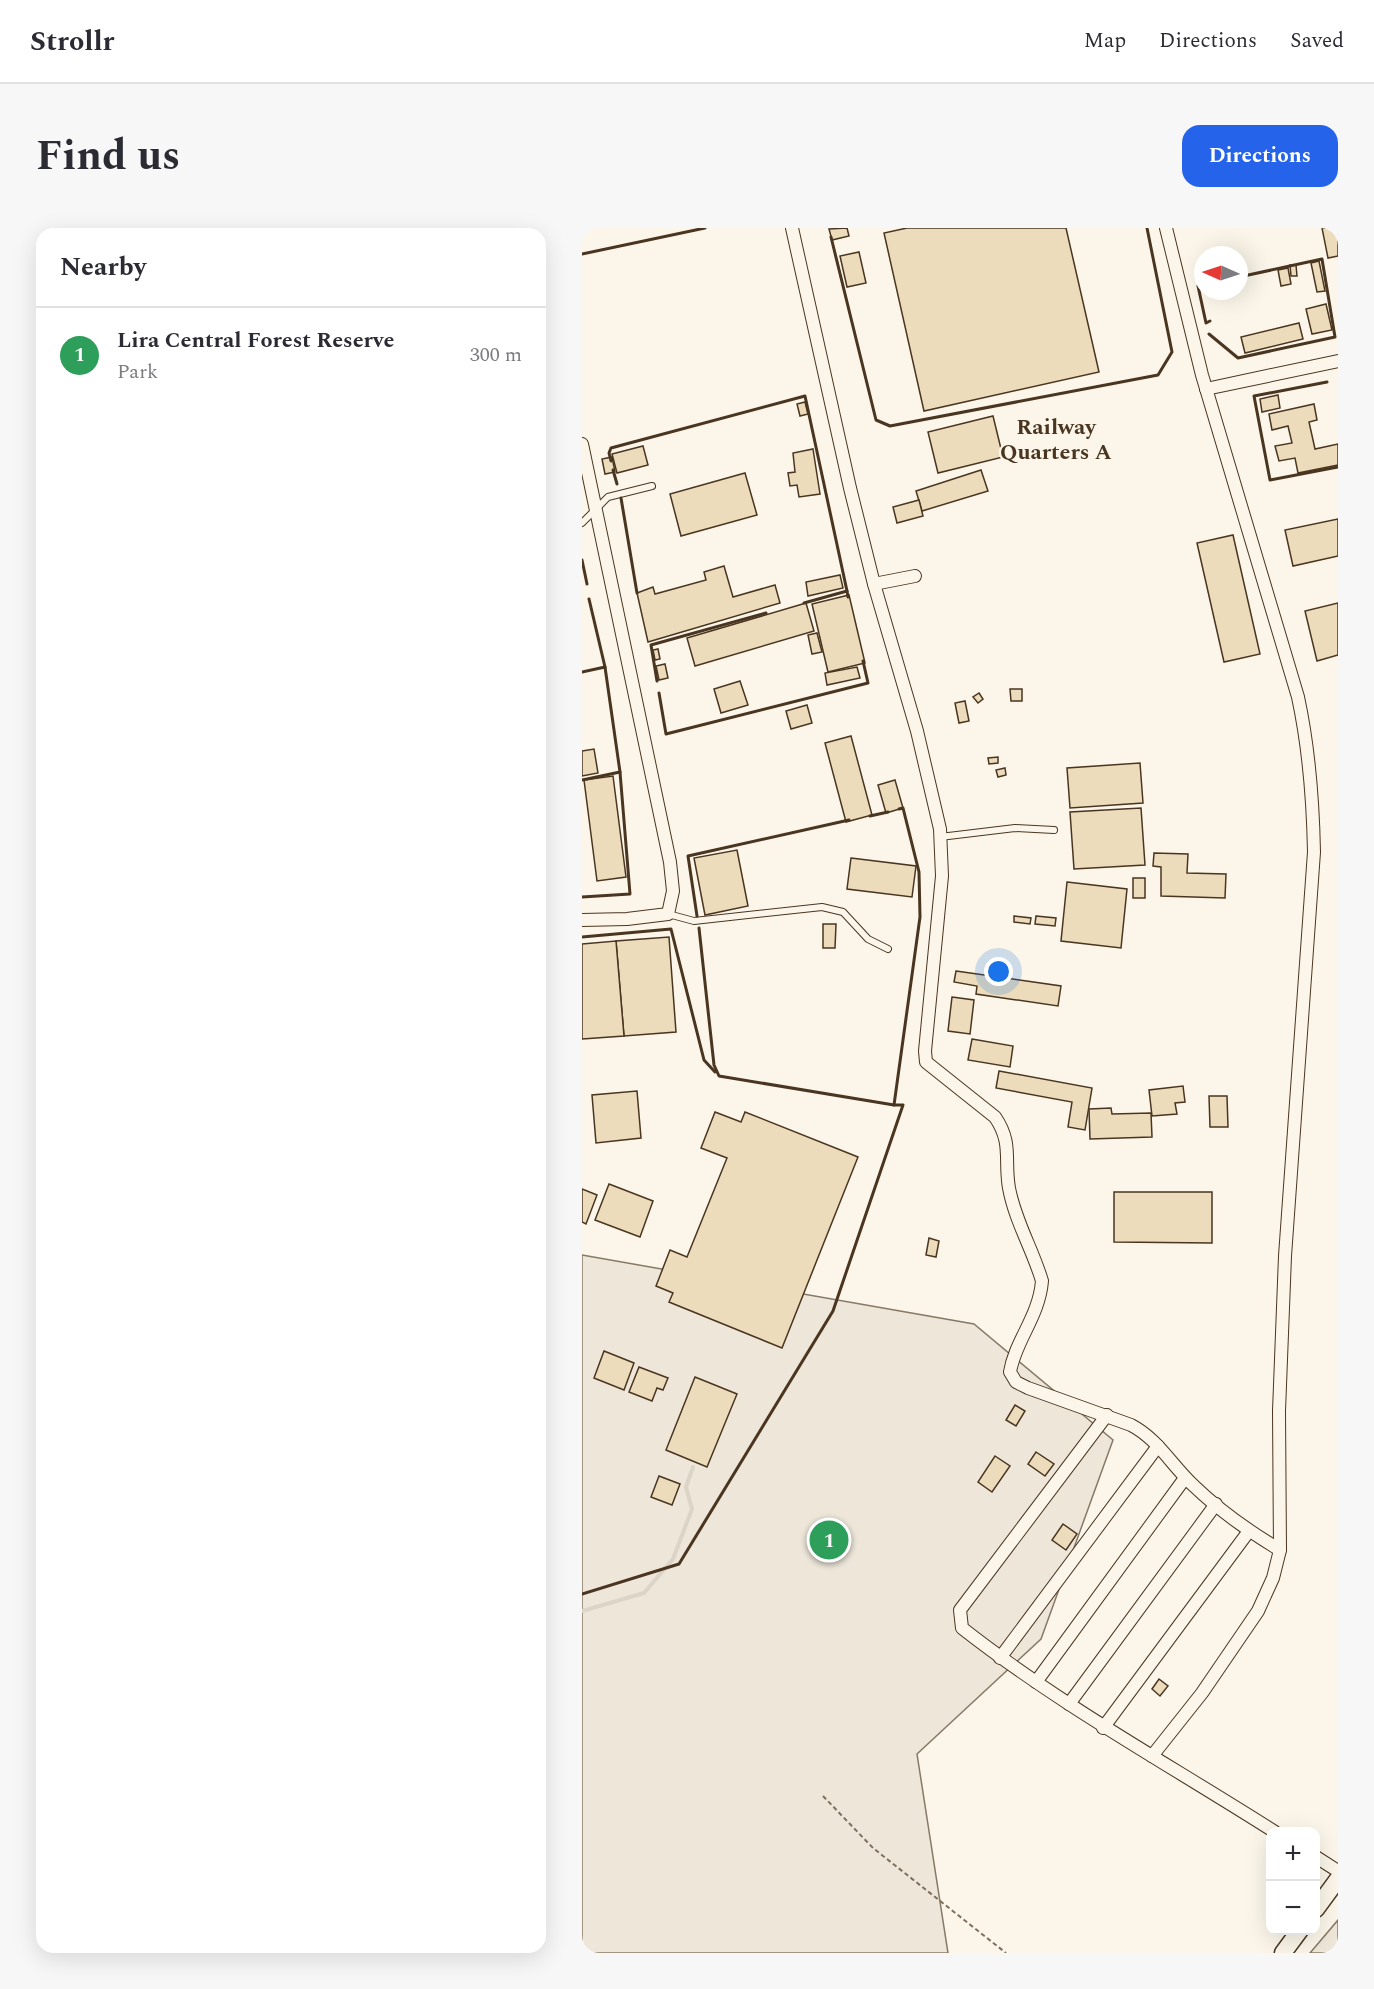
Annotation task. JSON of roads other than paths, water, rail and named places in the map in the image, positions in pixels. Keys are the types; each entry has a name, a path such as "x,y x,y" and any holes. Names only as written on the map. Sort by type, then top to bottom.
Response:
{"main road":[{"path":"1320,1904 1338,1879"},
{"path":"1283,1953 1296,1935"}],"street":[{"path":"792,228 874,584 917,732 940,837 942,876 925,1051 926,1062 938,1074 995,1117 1007,1138 1009,1189 1042,1281 1032,1321 1012,1360 1010,1372 1016,1382 1029,1388 1107,1415 1146,1433 1185,1478 1249,1531 1280,1550"},
{"path":"1152,1756 1191,1709 1258,1611 1274,1578 1280,1550 1279,1411 1285,1256 1314,852 1313,802 1304,726 1289,662 1184,312 1166,228"},
{"path":"1206,389 1338,361"},
{"path":"582,444 628,656 646,758 670,861 673,891 668,914 627,919 582,920"},
{"path":"874,584 915,576"},
{"path":"1107,1415 960,1610 962,1628 1000,1658 1103,1728 1267,1827"},
{"path":"1000,1658 1158,1446"},
{"path":"1036,1682 1185,1478"},
{"path":"1069,1704 1216,1504"},
{"path":"1103,1728 1249,1531"},
{"path":"1320,1860 1338,1871"}],"lane":[{"path":"582,523 608,497 652,486"},
{"path":"940,837 1015,828 1054,830"},
{"path":"668,914 694,921 822,907 843,912 868,939 888,949"}],"waterway":[{"path":"582,1611 644,1593 673,1559 692,1509 686,1487 693,1467"}],"place":[{"name":"Lira Central Forest Reserve","path":"829,1540"}],"district":[{"name":"Railway Quarters A","path":"1056,440"}]}
